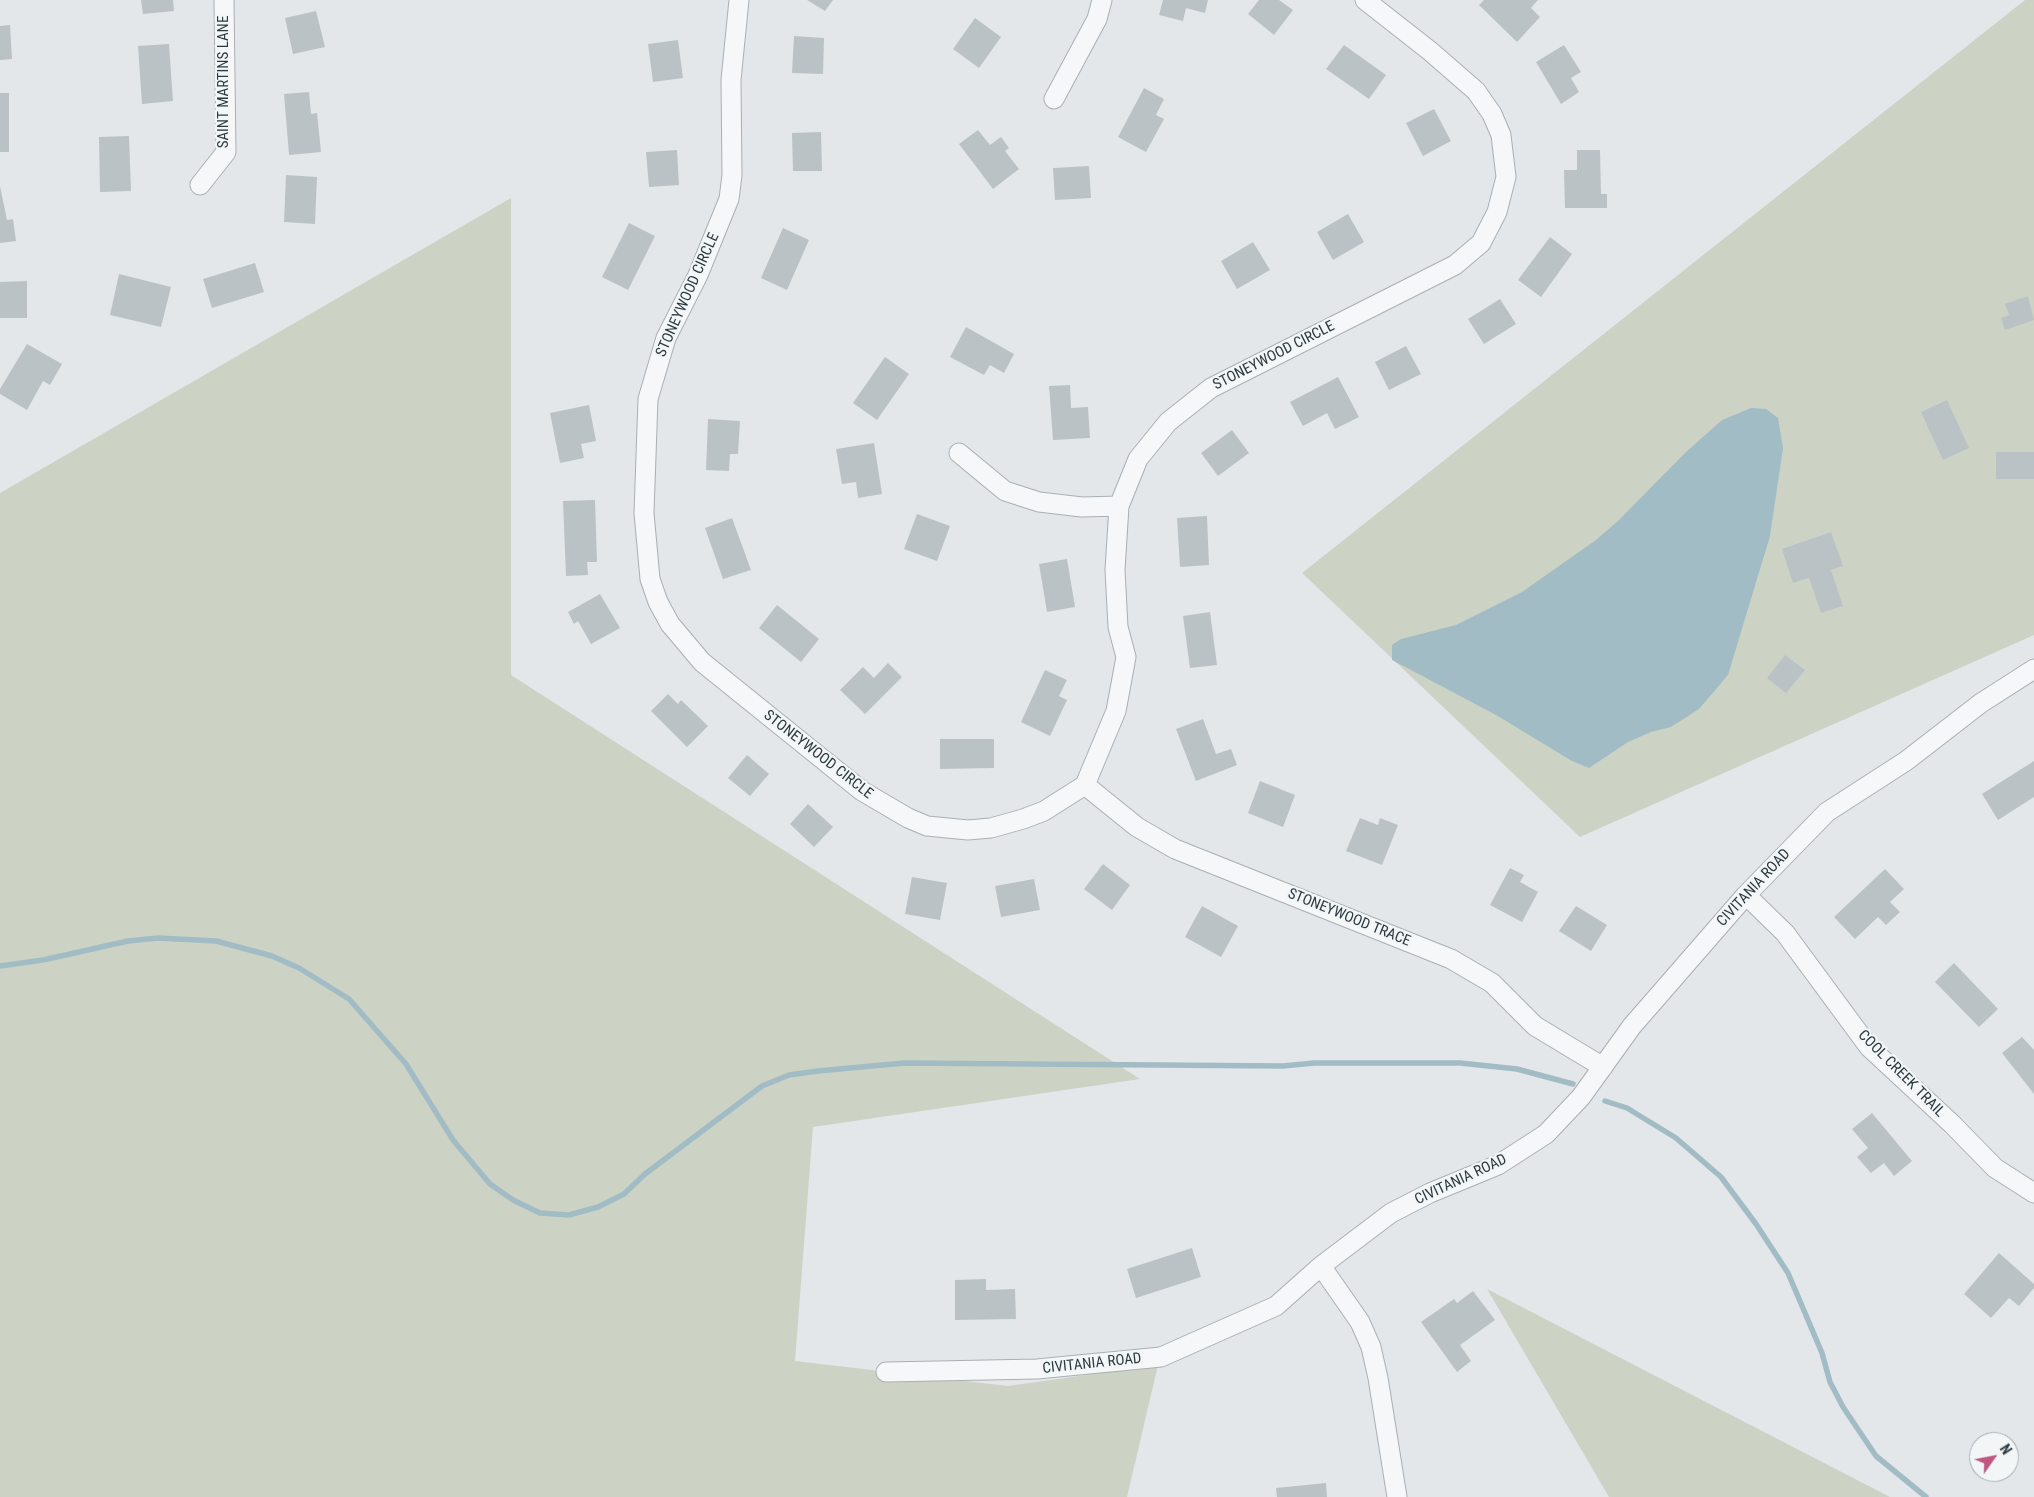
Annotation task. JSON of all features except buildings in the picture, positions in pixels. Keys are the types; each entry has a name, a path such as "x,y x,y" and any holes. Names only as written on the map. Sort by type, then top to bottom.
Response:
{"street":[{"name":"SAINT MARTINS LANE","path":"200,185 226,152 224,0"},
{"name":"STONEYWOOD CIRCLE","path":"739,0 731,80 732,175 729,199 698,275 666,338 648,399 645,536 650,579 658,602 670,624 689,648 715,674 862,791 908,818 927,826 968,830 991,828 1044,810 1085,785 1116,711 1126,657 1118,627 1115,570 1120,506 1138,459 1168,422 1212,388 1455,265 1481,243 1498,212 1506,177 1501,135 1492,114 1476,91 1430,51 1365,0"},
{"path":"1054,99 1093,26 1102,0"},
{"path":"959,453 1005,491 1039,502 1082,508 1120,506"},
{"name":"CIVITANIA ROAD","path":"886,1372 1037,1370 1161,1356 1276,1306 1321,1266 1391,1213 1430,1193 1498,1165 1525,1149 1565,1116 1604,1068 1632,1026 1746,895 1827,812 1906,760 1981,703 2034,669"},
{"name":"STONEYWOOD TRACE","path":"1085,785 1137,827 1175,849 1451,960 1492,983 1535,1026 1604,1068"},
{"name":"COOL CREEK TRAIL","path":"1746,895 1785,933 1868,1047 1952,1124 1995,1168 2034,1192"},
{"path":"1321,1266 1355,1314 1371,1347 1378,1378 1396,1497"}],"shaded area":[{"path":"2025,0 2034,0 2034,635 1580,837 1302,573"},
{"path":"511,198 511,675 1140,1079 813,1127 795,1361 1008,1386 1158,1365 1127,1497 0,1497 0,493"},
{"path":"1487,1289 1890,1497 1609,1497"}],"water":[{"path":"1751,408 1766,409 1778,418 1783,448 1770,536 1728,675 1699,709 1671,727 1651,732 1628,742 1589,768 1572,761 1496,715 1392,660 1392,645 1401,639 1456,625 1522,592 1596,540 1618,521 1686,452 1722,420"}],"waterway":[{"path":"0,966 43,960 128,941 158,938 216,941 272,956 299,968 349,999 406,1064 453,1140 490,1184 513,1200 540,1213 569,1215 598,1207 624,1194 645,1174 762,1086 789,1075 818,1071 904,1063 1283,1066 1314,1063 1460,1063 1517,1069 1573,1084"},
{"path":"1605,1101 1627,1108 1676,1138 1721,1177 1756,1224 1788,1273 1822,1353 1830,1382 1843,1407 1876,1456 1926,1497"}]}
